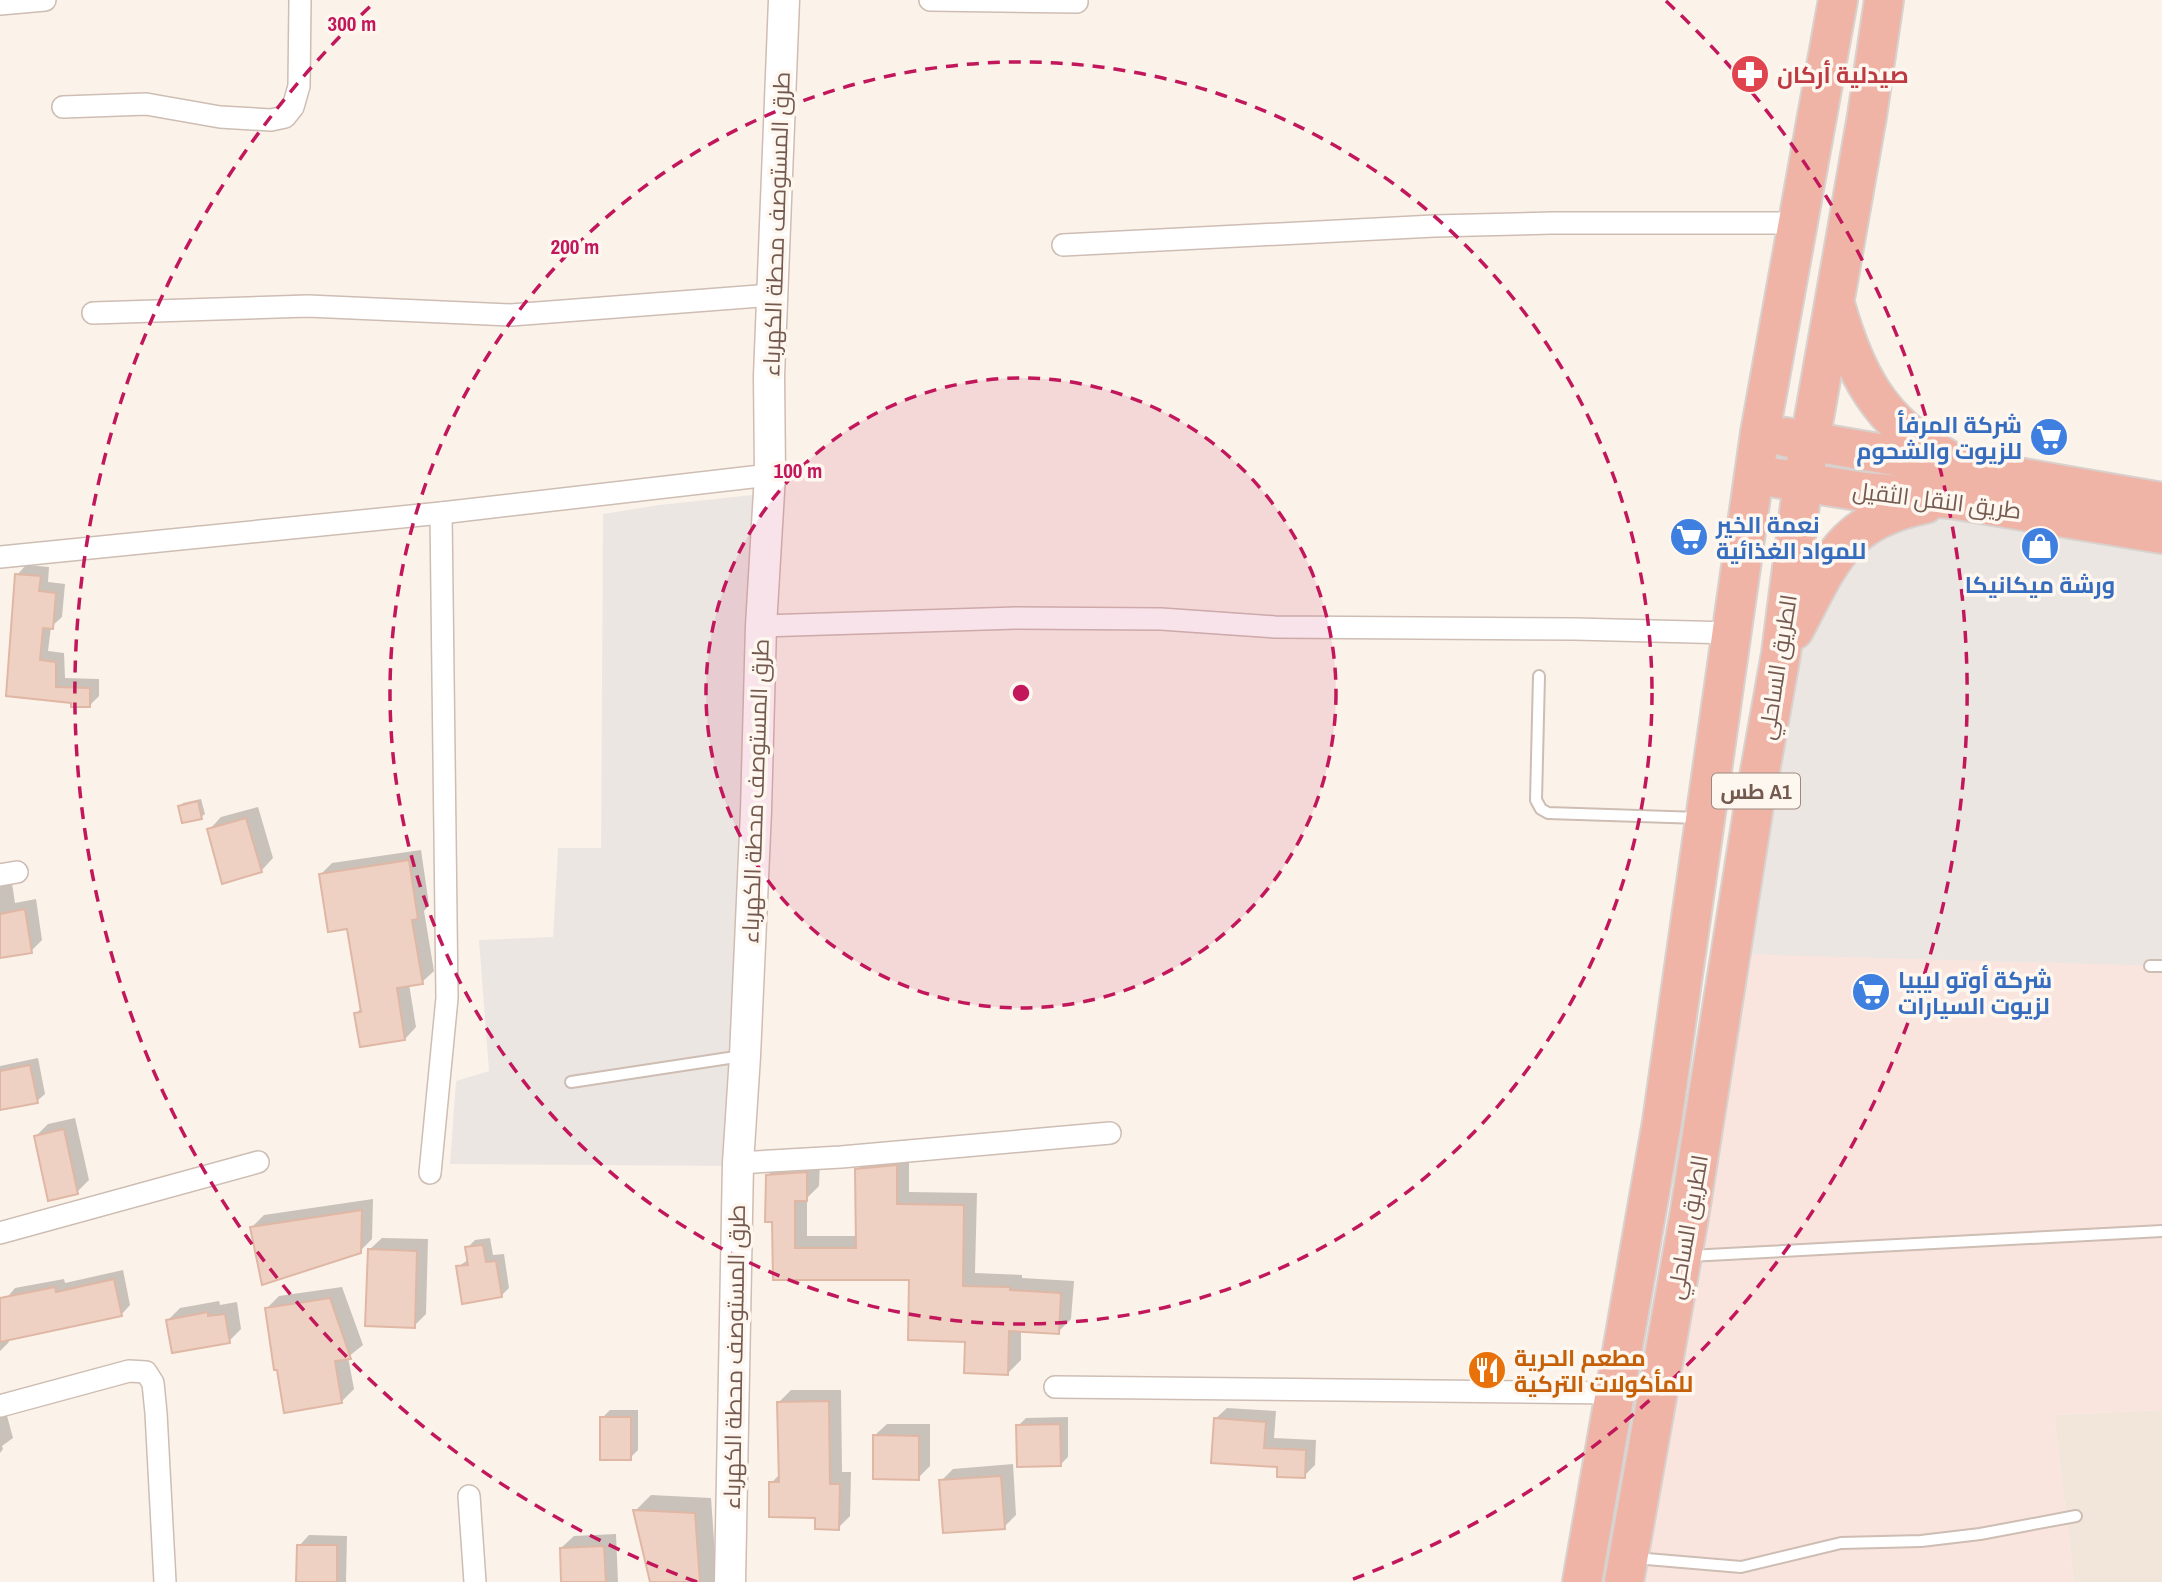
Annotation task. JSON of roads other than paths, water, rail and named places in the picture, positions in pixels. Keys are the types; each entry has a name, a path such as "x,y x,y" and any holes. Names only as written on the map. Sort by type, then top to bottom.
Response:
{"highway":[{"name":"الطريق الساحلي","path":"1582,1582 1654,1171 1760,433 1838,0"},
{"name":"الطريق الساحلي","path":"1626,1570 1683,1256 1755,799 1781,654 1803,481 1867,116 1884,0"},
{"path":"1781,654 1823,572 1848,540 1862,528 1959,484 1919,443 1896,424 1873,398 1844,336 1833,298"},
{"name":"طريق النقل الثقيل","path":"1760,433 1810,441 1959,484 2162,534"},
{"name":"طريق النقل الثقيل","path":"1754,474 1864,492 1959,484 2162,502"}],"street":[{"path":"0,4 45,0"},
{"path":"63,107 146,104 220,117 271,120 285,117 293,107 299,86 300,0"},
{"name":"طرق المستوصف محطة الكهرباء","path":"730,1582 738,1163 770,475 769,376 784,0"},
{"path":"930,0 1077,2"},
{"path":"1063,245 1473,225 1797,223"},
{"path":"93,313 308,306 511,315 772,295"},
{"path":"0,556 440,513 770,475"},
{"path":"430,1173 447,998 440,513"},
{"path":"761,626 1016,618 1161,619 1275,627 1732,633"},
{"path":"738,1163 841,1157 1110,1133"},
{"path":"0,1233 258,1162"},
{"path":"0,1406 129,1371 146,1372 153,1383 156,1413 166,1582"},
{"path":"1055,1387 1615,1392"},
{"path":"469,1496 475,1582"}],"lane":[{"path":"1539,677 1536,800 1541,809 1548,813 1706,818"},
{"path":"571,1082 745,1056"},
{"path":"1683,1256 2162,1231"},
{"path":"1626,1570 1741,1567 1841,1543 1921,1541 1980,1534 2076,1516"}],"place":[{"name":"صيدلية أركان","path":"1750,74"},
{"name":"شركة المرفأ للزيوت والشحوم","path":"2049,437"},
{"name":"نعمة الخير للمواد الغذائية","path":"1689,537"},
{"name":"ورشة ميكانيكا","path":"2040,546"},
{"name":"شركة أوتو ليبيا لزيوت السيارات","path":"1871,992"},
{"name":"مطعم الحرية للمأكولات التركية","path":"1487,1370"}]}
